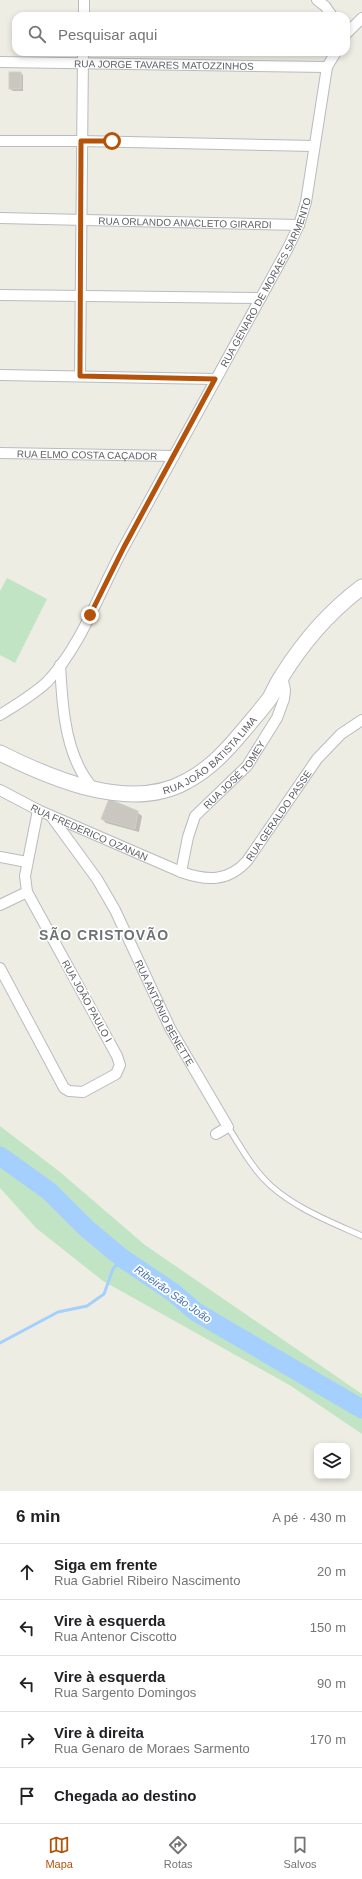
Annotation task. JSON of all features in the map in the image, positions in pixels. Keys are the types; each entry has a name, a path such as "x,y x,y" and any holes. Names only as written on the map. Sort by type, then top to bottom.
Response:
{"street":[{"path":"84,0 84,12"},
{"path":"317,0 325,6 329,12"},
{"path":"350,30 362,18"},
{"path":"80,376 81,141 83,56"},
{"name":"RUA GENARO DE MORAES SARMENTO","path":"0,715 32,694 47,682 60,665 83,629 124,547 299,225 306,202 327,67 334,56"},
{"name":"RUA JORGE TAVARES MATOZZINHOS","path":"0,62 327,67"},
{"path":"0,141 81,141 314,146"},
{"name":"RUA ORLANDO ANACLETO GIRARDI","path":"0,218 299,225"},
{"path":"0,296 260,298"},
{"path":"0,375 215,379"},
{"name":"RUA ELMO COSTA CAÇADOR","path":"0,453 174,456"},
{"name":"RUA JOÃO BATISTA LIMA","path":"0,753 68,782 94,790 131,795 150,793 186,782 204,771 225,752 270,698 282,676 320,625 342,602 362,587"},
{"path":"60,665 65,715 72,749 80,769 94,790"},
{"name":"RUA JOSÉ TOMEY","path":"181,872 188,837 195,816 247,766 276,718 284,699 285,690 282,676"},
{"name":"RUA GERALDO PASSE","path":"181,872 194,876 214,878 227,876 238,872 272,827 317,759 341,734 362,720"},
{"name":"RUA FREDERICO OZANAN","path":"0,790 51,816 181,872"},
{"name":"RUA JOÃO PAULO I","path":"0,968 64,1088 69,1092 83,1092 116,1074 120,1065 117,1056 28,892 25,876 38,810"},
{"name":"RUA ANTÔNIO BENETTE","path":"51,816 97,879 115,910 170,1028 228,1127"},
{"path":"0,857 27,862"},
{"path":"0,905 28,892"},
{"path":"216,1134 228,1127"}],"lane":[{"path":"228,1127 252,1164 271,1186 309,1211 362,1236"}],"green space":[{"path":"7,578 47,599 15,663 0,655 0,591"},
{"path":"0,1126 60,1172 145,1245 362,1394 362,1434 291,1386 103,1281 36,1228 0,1188"}],"building":[{"path":"9,72 21,72 21,89 9,89"},
{"path":"109,799 138,811 135,829 101,819"}],"waterway":[{"name":"Ribeirão São João","path":"0,1156 49,1191 86,1228 122,1258 174,1293 196,1312 362,1409"},
{"path":"0,1343 58,1312 87,1306 104,1294 113,1269 122,1258"}],"district":[{"name":"SÃO CRISTOVÃO","path":"104,935"}],"route":[{"path":"90,615 124,547 215,379 80,376 81,141 112,141"}]}
